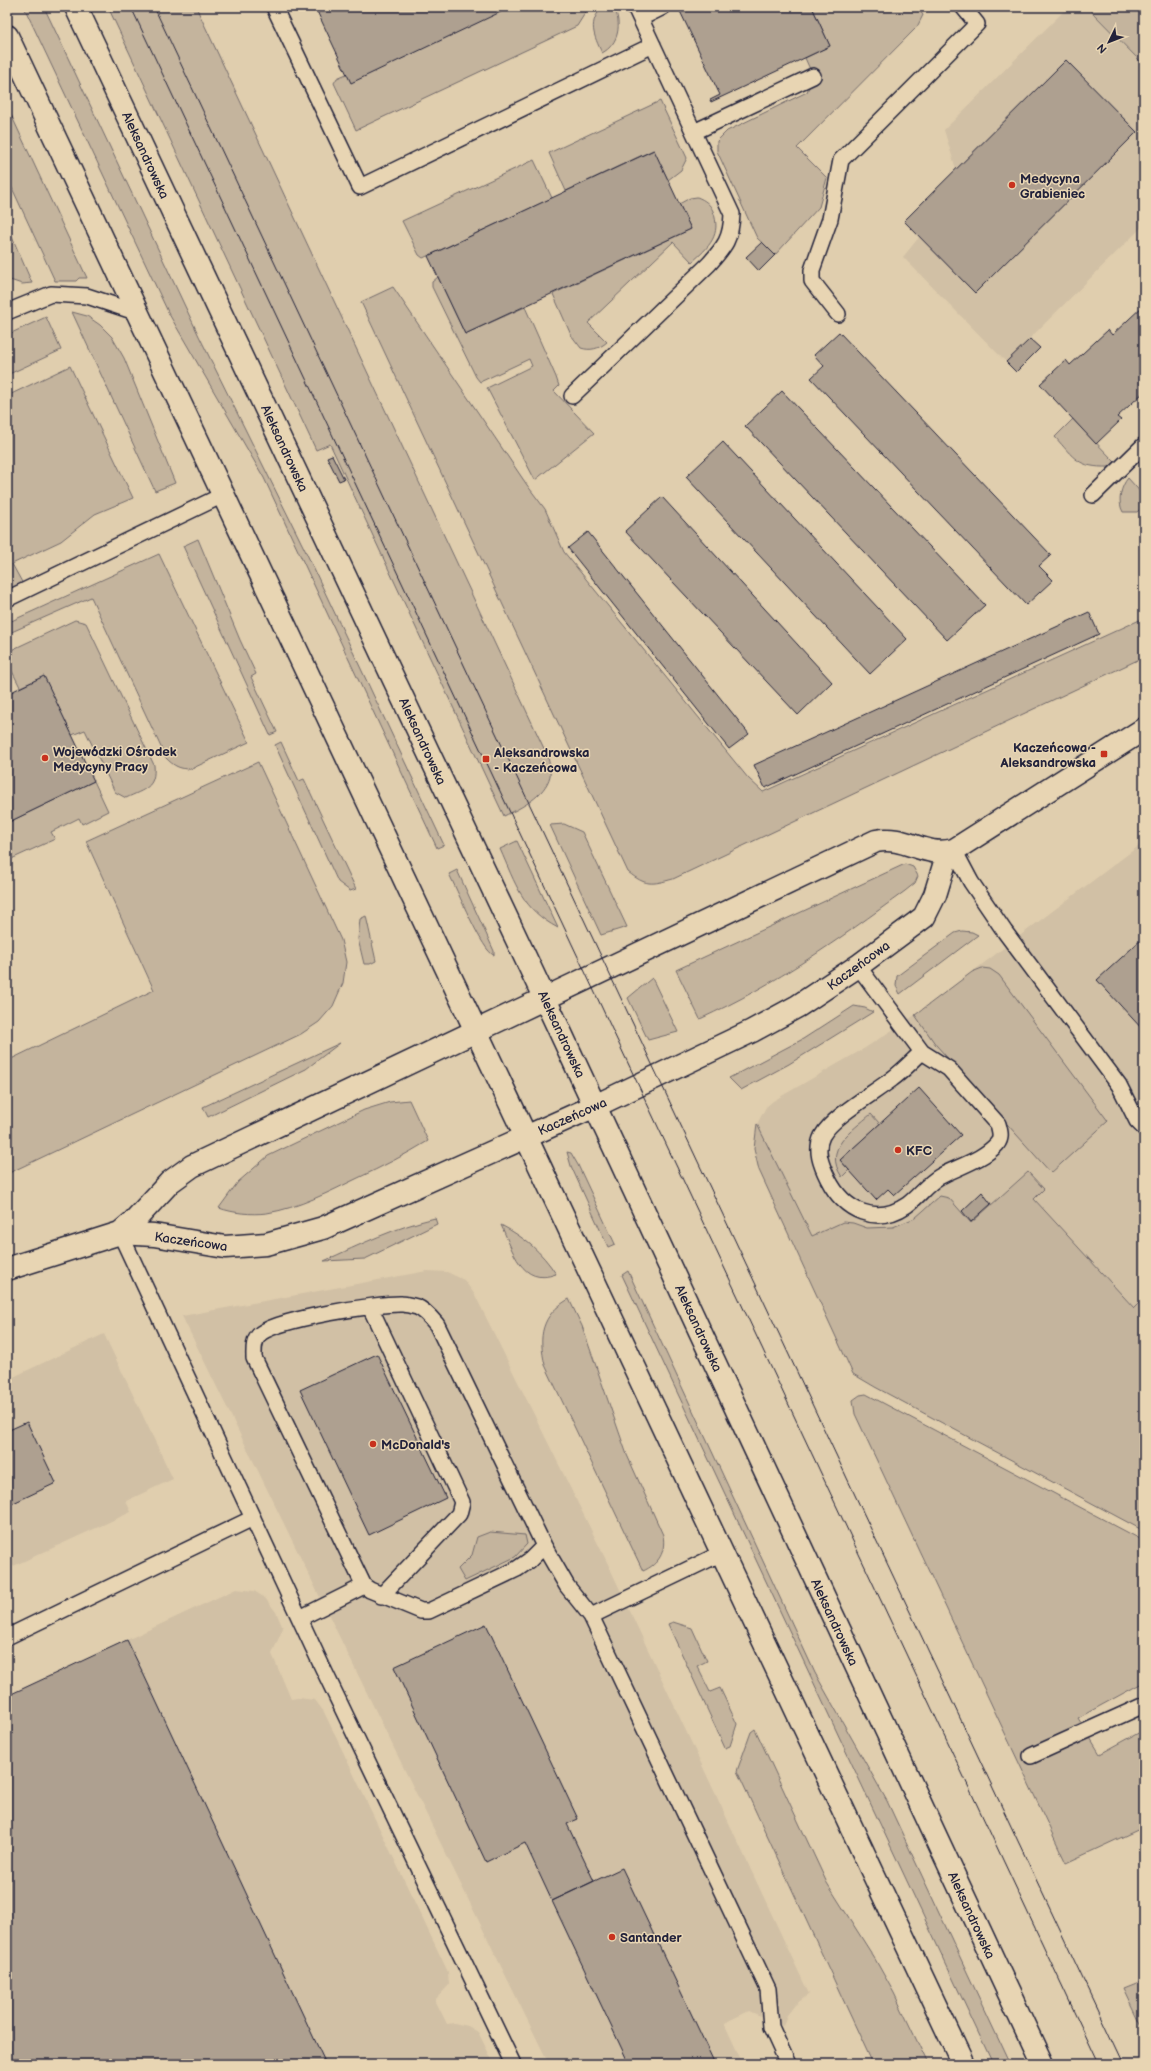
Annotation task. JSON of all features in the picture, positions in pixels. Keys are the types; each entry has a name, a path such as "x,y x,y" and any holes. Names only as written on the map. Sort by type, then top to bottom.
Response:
{"main road":[{"name":"Aleksandrowska","path":"76,7 544,997 1042,2064"},
{"path":"7,36 963,2064"},
{"name":"Kaczeńcowa","path":"7,1269 120,1233 154,1235 225,1247 266,1244 323,1228 595,1106 776,1019 858,966 924,917 936,895 946,859 954,850 1144,729"},
{"name":"Kaczeńcowa","path":"120,1233 170,1182 192,1166 544,997 876,841 888,838 936,853 954,850"}],"lane":[{"path":"274,7 360,187 653,45"},
{"path":"572,396 709,264 724,247 732,232 732,214 638,13 663,7"},
{"path":"838,314 812,281 812,270 830,219 841,160 977,24 963,7"},
{"path":"694,132 813,76"},
{"path":"7,312 51,294 56,294 87,296 138,313"},
{"path":"1093,495 1144,445"},
{"path":"7,599 223,495"},
{"path":"954,850 971,882 1005,932 1119,1085 1137,1121 1144,1128"},
{"path":"858,966 922,1052 949,1069 998,1124 1001,1135 998,1143 986,1154 937,1178 897,1211 883,1215 868,1215 853,1208 829,1181 821,1165 818,1150 822,1136 832,1123 894,1078 922,1052"},
{"path":"120,1233 300,1618 513,2064"},
{"path":"544,1546 530,1560 517,1569 429,1611 421,1611 381,1596 364,1586 254,1358 254,1346 259,1335 270,1327 286,1322 370,1307 402,1304 418,1308 431,1317 437,1326 544,1546 566,1586 591,1616 768,1989 771,2027 788,2064"},
{"path":"370,1307 462,1502 459,1514 381,1596"},
{"path":"7,1637 253,1518"},
{"path":"591,1616 722,1553"},
{"path":"300,1618 364,1586"},
{"path":"1031,1756 1144,1705"}],"shaded area":[{"path":"24,7 44,7 199,336 305,550 444,845 437,848 264,478 169,314"},
{"path":"108,7 196,7 548,757 550,776 543,790 532,800 511,813 504,816 330,444 316,450"},
{"path":"503,7 589,7 577,26 356,130 334,83 337,78"},
{"path":"603,7 614,7 618,20 618,27 612,44 602,53 595,35 594,24 595,18"},
{"path":"812,7 917,7 923,15 917,27 797,148 827,178 819,207 775,255 757,238 717,151 717,141 727,131 807,92 813,76 805,58 830,46"},
{"path":"1068,7 1087,7 1144,65 1144,225 1006,362 903,257 920,236 904,221 956,169 944,130"},
{"path":"1087,7 1144,7 1144,65"},
{"path":"660,101 687,158 681,170 668,180 653,150 566,191 549,153"},
{"path":"7,106 87,278 79,278 76,281 55,281 7,177"},
{"path":"534,160 552,198 423,258 419,255 402,221"},
{"path":"697,197 709,204 715,219 715,234 708,246 692,262 673,242 588,323 607,342 594,349 581,348 571,335 553,294 691,229 679,204 690,198"},
{"path":"12,237 32,283 22,284 7,279 7,242"},
{"path":"438,277 465,334 525,307 556,377 559,386 554,391 594,433 535,480 487,388 532,366 529,359 480,382 476,377 432,287 432,282"},
{"path":"393,287 527,485 545,509 564,552 748,778 763,792 1144,618 1144,657 673,879 654,883 644,882 628,872 361,302"},
{"path":"72,312 87,316 100,325 112,337 124,358 175,483 155,491"},
{"path":"46,317 61,350 7,375 7,335"},
{"path":"70,366 133,498 95,514 61,541 12,564 23,584 7,592 7,396"},
{"path":"1073,419 1115,462 1109,467 1090,466 1072,456 1055,437"},
{"path":"1128,478 1144,496 1144,506 1137,512 1123,512 1121,508 1120,499 1123,485"},
{"path":"198,539 240,640 256,674 251,677 277,732 270,735 183,546"},
{"path":"159,554 249,742 191,769 177,766 166,758 91,597 7,634 7,623"},
{"path":"75,620 86,623 154,765 153,779 148,787 126,798 115,792 85,730 72,735 43,677 20,687 7,661 7,652"},
{"path":"281,742 299,781 304,779 356,889 350,891 338,882 275,745"},
{"path":"258,762 341,940 346,962 343,983 333,1006 319,1022 301,1034 7,1174 7,1061 154,990 86,841"},
{"path":"94,781 108,811 82,824 79,818 51,832 55,839 7,861 7,823"},
{"path":"564,824 582,832 627,927 601,935 550,825"},
{"path":"517,841 558,928 536,913 528,904 516,885 500,849"},
{"path":"1144,842 1144,1319 1033,1199 970,1245 935,1208 825,1262 757,1124 766,1107 773,1101 865,1048 915,1015"},
{"path":"905,864 913,867 918,876 915,883 905,891 831,944 781,976 700,1019 676,970"},
{"path":"457,870 494,951 494,955 483,943 449,874"},
{"path":"366,916 376,961 370,964 364,964 358,939 360,919"},
{"path":"962,931 972,932 978,935 900,994 896,986 897,976 955,933"},
{"path":"982,968 990,969 999,975 1108,1121 1051,1173 936,1045 915,1015 972,972"},
{"path":"652,978 678,1032 648,1040 628,998"},
{"path":"854,1006 865,1008 873,1012 789,1064 741,1090 729,1078 803,1039"},
{"path":"340,1043 306,1069 208,1117 203,1107"},
{"path":"409,1100 428,1141 411,1151 376,1170 325,1194 279,1211 248,1214 219,1208 238,1182 268,1156 364,1110 390,1102"},
{"path":"871,1114 880,1124 840,1160 849,1170 842,1177 837,1167 835,1157 837,1149 848,1134"},
{"path":"757,1124 812,1236 843,1222 853,1223 867,1228 893,1227 915,1218 940,1196 949,1198 971,1223 1028,1172 1044,1189 1034,1199 1134,1308 1144,1298 1144,1531 853,1374 759,1170 754,1149"},
{"path":"567,1152 571,1153 578,1165 615,1244 608,1247 571,1166"},
{"path":"435,1218 437,1224 365,1259 324,1261 392,1231"},
{"path":"501,1225 539,1252 556,1274 544,1277 534,1275 526,1271 514,1255"},
{"path":"427,1271 447,1272 464,1280 475,1295 607,1562 809,1994 795,2005 787,2015 783,2026 749,2011 724,2023 743,2064 549,2064 182,1316"},
{"path":"628,1271 815,1673 887,1801 1010,2064 993,2064 622,1275"},
{"path":"569,1299 582,1326 627,1455 663,1535 664,1541 660,1557 653,1565 643,1571 545,1365 542,1345 544,1327 552,1312"},
{"path":"104,1334 173,1479 126,1501 131,1512 7,1569 7,1380"},
{"path":"866,1394 1144,1541 1144,1682 1078,1718 1100,1754 1144,1730 1144,1827 1066,1863 855,1414 853,1400 860,1395"},
{"path":"490,1532 525,1535 527,1544 515,1557 465,1581 458,1569 472,1555 477,1537"},
{"path":"236,1589 254,1591 265,1598 276,1612 283,1628 272,1654 291,1699 298,1698 315,1700 324,1712 448,1972 449,1985 435,2000 447,2024 454,2023 468,2026 478,2032 494,2064 7,2064 7,1696"},
{"path":"673,1622 692,1628 707,1661 697,1666 710,1692 720,1688 737,1724 730,1746 725,1748 668,1624"},
{"path":"755,1729 827,1883 875,1959 894,1993 928,2064 873,2064 737,1771 751,1732"},
{"path":"1144,1980 1144,2030 1124,1988"}],"building":[{"path":"315,7 511,7 351,83"},
{"path":"678,7 812,7 830,46 711,102 710,100 720,95"},
{"name":"Medycyna Grabieniec","path":"1066,60 1137,132 975,293 904,221"},
{"path":"654,150 691,229 465,334 428,256"},
{"path":"762,242 775,255 759,271 746,257"},
{"path":"1144,305 1144,392 1117,417 1121,420 1096,444 1040,384 1066,360 1070,365 1108,330 1112,335"},
{"path":"839,332 1051,555 1039,566 1053,580 1026,605 811,378 824,366 814,355"},
{"path":"1030,339 1040,348 1016,372 1006,362"},
{"path":"782,391 985,605 947,640 745,426"},
{"path":"723,442 907,639 870,674 686,477"},
{"path":"332,455 344,479 339,481 327,457"},
{"path":"662,497 832,682 798,715 625,531"},
{"path":"588,532 749,734 729,749 568,548"},
{"path":"1089,612 1099,634 765,788 754,765"},
{"name":"Wojewódzki Ośrodek Medycyny Pracy","path":"44,676 94,781 7,823 7,694"},
{"path":"1144,937 1144,1031 1097,980"},
{"name":"KFC","path":"919,1088 961,1135 894,1195 888,1189 876,1200 840,1160"},
{"path":"982,1192 991,1204 971,1222 962,1211"},
{"name":"McDonald's","path":"377,1354 446,1498 369,1535 300,1390"},
{"path":"27,1422 56,1483 7,1506 7,1431"},
{"path":"486,1624 578,1819 567,1824 594,1881 552,1901 525,1843 486,1862 394,1667"},
{"path":"127,1640 326,2064 7,2064 7,1696"},
{"name":"Santander","path":"622,1868 715,2064 629,2064 552,1901"}],"tram line":[{"path":"131,7 1099,2064"},
{"path":"154,7 1123,2064"}],"place":[{"name":"Medycyna Grabieniec","path":"1012,185"},
{"name":"Kaczeńcowa - Aleksandrowska","path":"1104,754"},
{"name":"Wojewódzki Ośrodek Medycyny Pracy","path":"45,758"},
{"name":"Aleksandrowska - Kaczeńcowa","path":"486,759"},
{"name":"KFC","path":"898,1150"},
{"name":"McDonald's","path":"373,1444"},
{"name":"Santander","path":"612,1937"}]}
